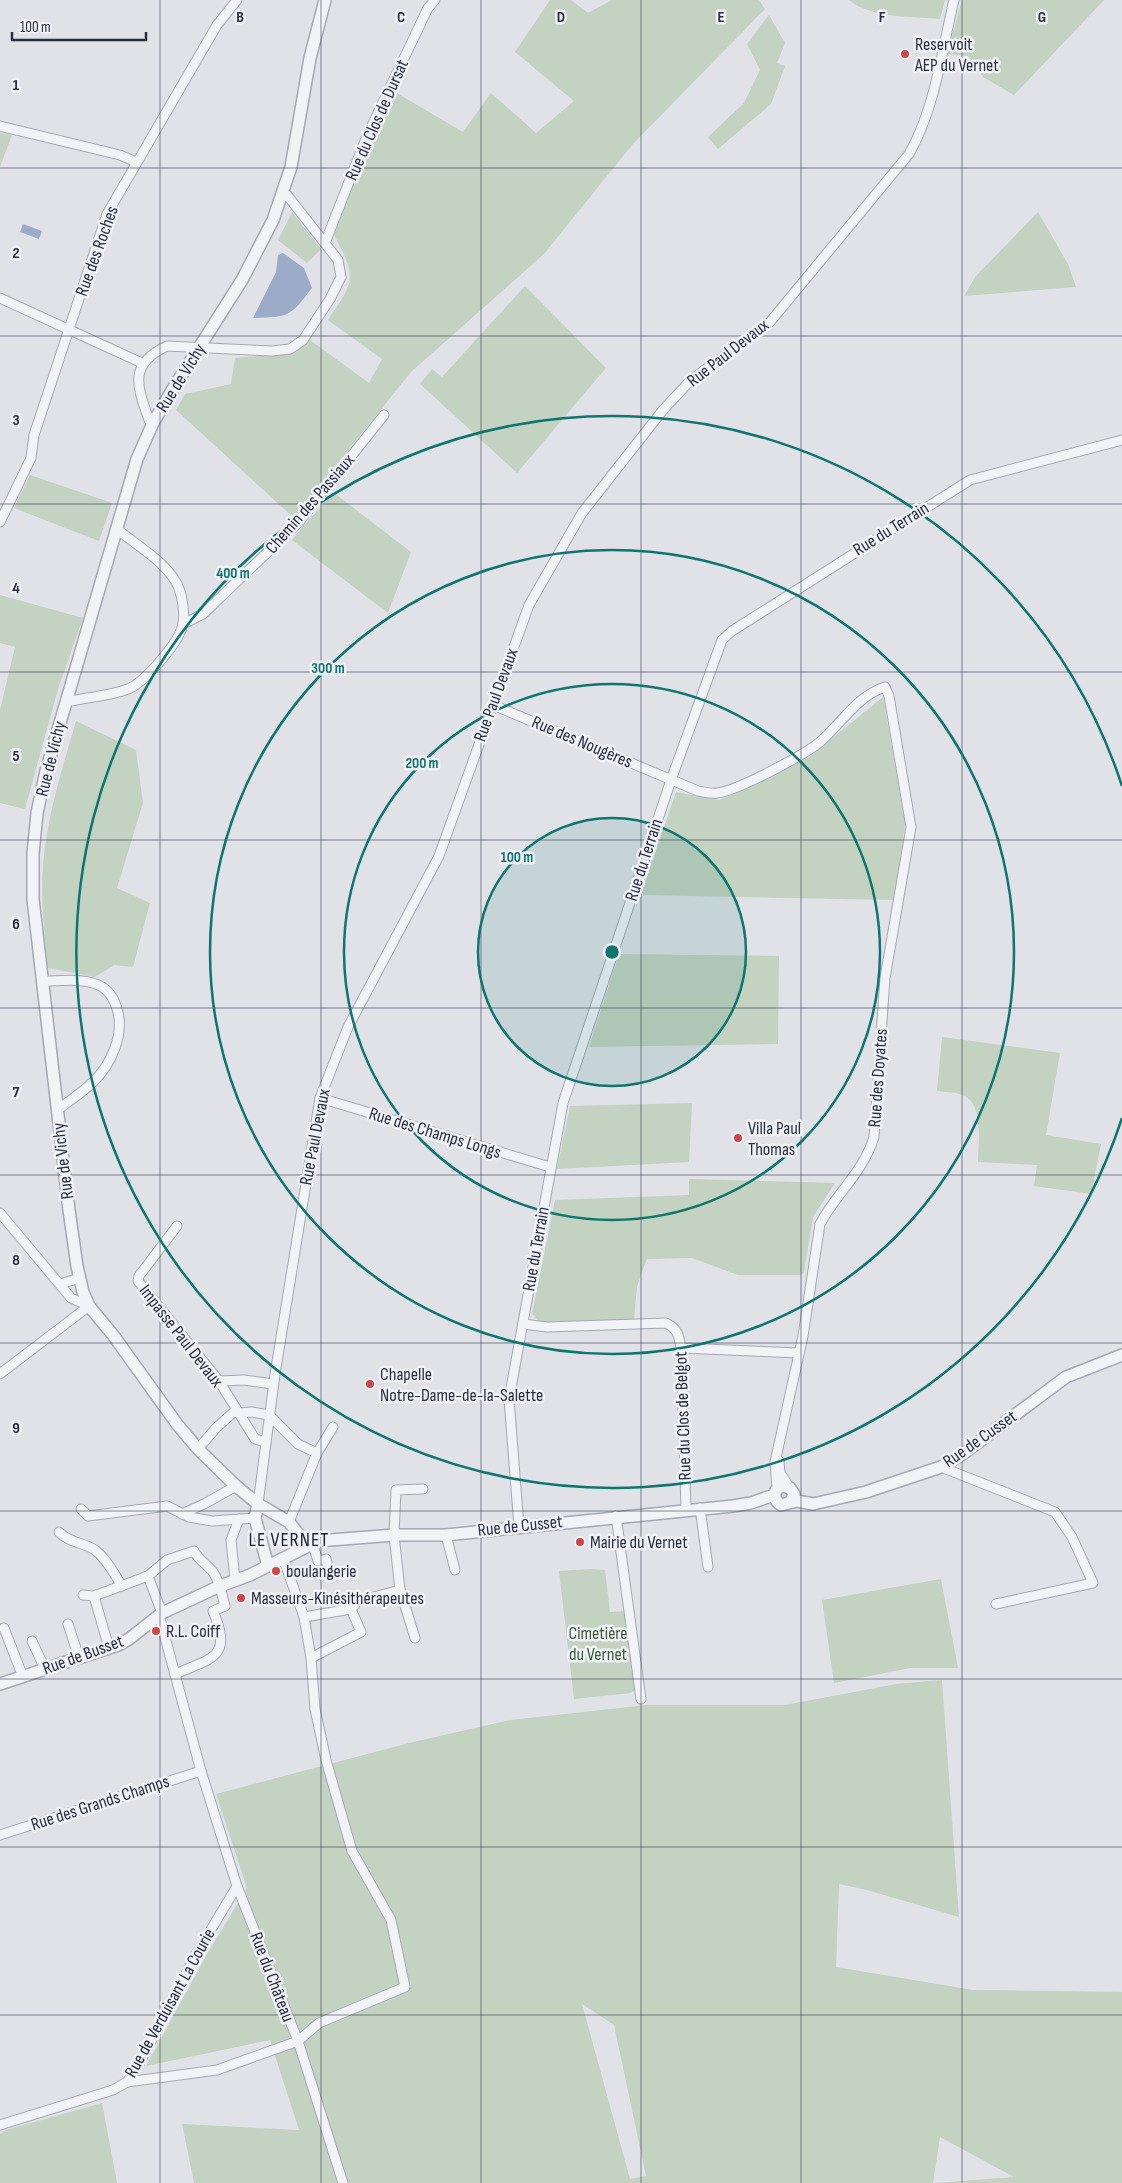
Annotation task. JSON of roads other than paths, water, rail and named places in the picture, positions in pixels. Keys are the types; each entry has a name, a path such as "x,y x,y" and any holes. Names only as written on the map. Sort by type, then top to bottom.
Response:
{"street":[{"name":"Rue des Roches","path":"0,522 31,458 34,435 107,214 217,25 237,0"},
{"name":"Rue de Vichy","path":"310,1543 289,1522 258,1504 236,1486 198,1449 176,1424 113,1335 90,1306 80,1278 57,1110 33,899 32,854 46,771 137,459 153,423 242,280 273,220 283,194 298,133 310,58 325,0"},
{"name":"Rue du Clos de Dursat","path":"325,243 367,136 428,8 435,0"},
{"name":"Rue Paul Devaux","path":"258,1504 273,1384 320,1098 348,1027 440,856 529,605 593,498 663,410 690,382 770,322 909,154 920,136 926,116 954,0"},
{"path":"0,126 120,155 136,162"},
{"path":"153,423 150,420 140,394 139,376 142,363 155,352 167,346 200,346 272,351 290,349 302,340 330,299 341,277 338,260 287,195 283,194"},
{"path":"0,298 142,363"},
{"name":"Chemin des Passiaux","path":"183,624 203,614 298,523 384,415"},
{"name":"Rue du Terrain","path":"519,1527 508,1399 524,1324 550,1167 563,1103 671,780 722,640 732,631 970,480 1122,440"},
{"path":"66,700 71,701 128,689 144,680 172,646 183,624 182,598 177,584 167,570 117,529"},
{"name":"Rue des Nougères","path":"492,705 698,791 716,794 736,787 809,750 820,742 870,693 885,687"},
{"name":"Rue des Doyates","path":"776,1496 774,1474 799,1354 820,1224 827,1211 857,1173 869,1154 874,1137 885,978 911,827 889,696 885,687"},
{"path":"42,981 94,983 106,990 114,1001 119,1016 114,1054 94,1081 57,1110"},
{"name":"Rue des Champs Longs","path":"320,1098 550,1167"},
{"path":"0,1213 71,1298 90,1306"},
{"name":"Impasse Paul Devaux","path":"177,1226 139,1276 138,1281 219,1381 255,1438 266,1442"},
{"path":"60,1284 80,1278"},
{"path":"0,1374 90,1306"},
{"name":"Rue du Clos de Belgot","path":"524,1324 547,1327 666,1323 675,1328 680,1336 681,1348 686,1509"},
{"path":"681,1348 799,1354"},
{"name":"Rue de Cusset","path":"791,1493 797,1501 812,1504 902,1481 941,1467 964,1454 1066,1377 1122,1355"},
{"path":"219,1381 244,1380 273,1384"},
{"path":"198,1449 216,1428 237,1411 269,1415 298,1444 317,1453"},
{"path":"289,1522 317,1453 333,1427"},
{"name":"Rue des Doyates","path":"778,1453 780,1473 791,1493"},
{"path":"941,1467 1055,1512 1072,1536 1093,1583 996,1604"},
{"path":"182,1514 236,1486"},
{"path":"783,1486 791,1493 785,1505 776,1496 783,1486"},
{"path":"416,1638 400,1590 394,1535 396,1490 423,1489"},
{"name":"Rue de Cusset","path":"310,1543 394,1535 446,1535 616,1516 733,1506 776,1496"},
{"path":"258,1504 255,1518 268,1566"},
{"path":"81,1509 88,1516 167,1506 188,1517 212,1521 255,1518"},
{"path":"700,1508 708,1567"},
{"path":"616,1516 641,1699"},
{"path":"235,1580 231,1540 239,1519"},
{"path":"59,1532 74,1543 96,1551 107,1563 122,1586"},
{"path":"446,1535 456,1570"},
{"path":"310,1543 318,1561 326,1559 329,1570"},
{"name":"Rue de Busset","path":"1,1681 24,1677 109,1648 129,1639 161,1614 268,1566 310,1543"},
{"path":"83,1595 94,1596 148,1576 167,1560 194,1551 199,1560 212,1572 220,1586 225,1606 213,1611 221,1630 222,1641 218,1652 212,1658 175,1674"},
{"path":"127,2082 218,2070 298,2041 318,2023 405,1987 391,1920 352,1851 326,1760 315,1709 311,1658 304,1617 283,1558"},
{"name":"Rue du Château","path":"148,1576 161,1614 201,1771 237,1886 298,2041 343,2183"},
{"path":"304,1617 350,1610 358,1601 400,1590"},
{"path":"94,1596 109,1648"},
{"path":"311,1658 361,1632 350,1610"},
{"path":"68,1624 79,1658"},
{"path":"4,1628 24,1677"},
{"path":"32,1641 45,1670"},
{"name":"Rue des Grands Champs","path":"0,1835 201,1771"},
{"name":"Rue de Verduisant La Courie","path":"0,2125 113,2090 127,2082 138,2066 197,1953 237,1886"}],"water":[{"path":"23,224 42,231 39,239 20,232"},
{"path":"283,253 304,268 312,288 299,305 288,314 253,318 276,272 278,255"}],"place":[{"name":"Reservoit AEP du Vernet","path":"905,54"},
{"name":"Villa Paul Thomas","path":"738,1138"},
{"name":"Chapelle Notre-Dame-de-la-Salette","path":"370,1384"},
{"name":"Mairie du Vernet","path":"580,1542"},
{"name":"boulangerie","path":"276,1571"},
{"name":"Masseurs-Kinésithérapeutes","path":"241,1598"},
{"name":"R.L. Coiff","path":"156,1631"}],"district":[{"name":"LE VERNET","path":"289,1540"}],"park label":[{"name":"Cimetière du Vernet","path":"598,1644"}]}
